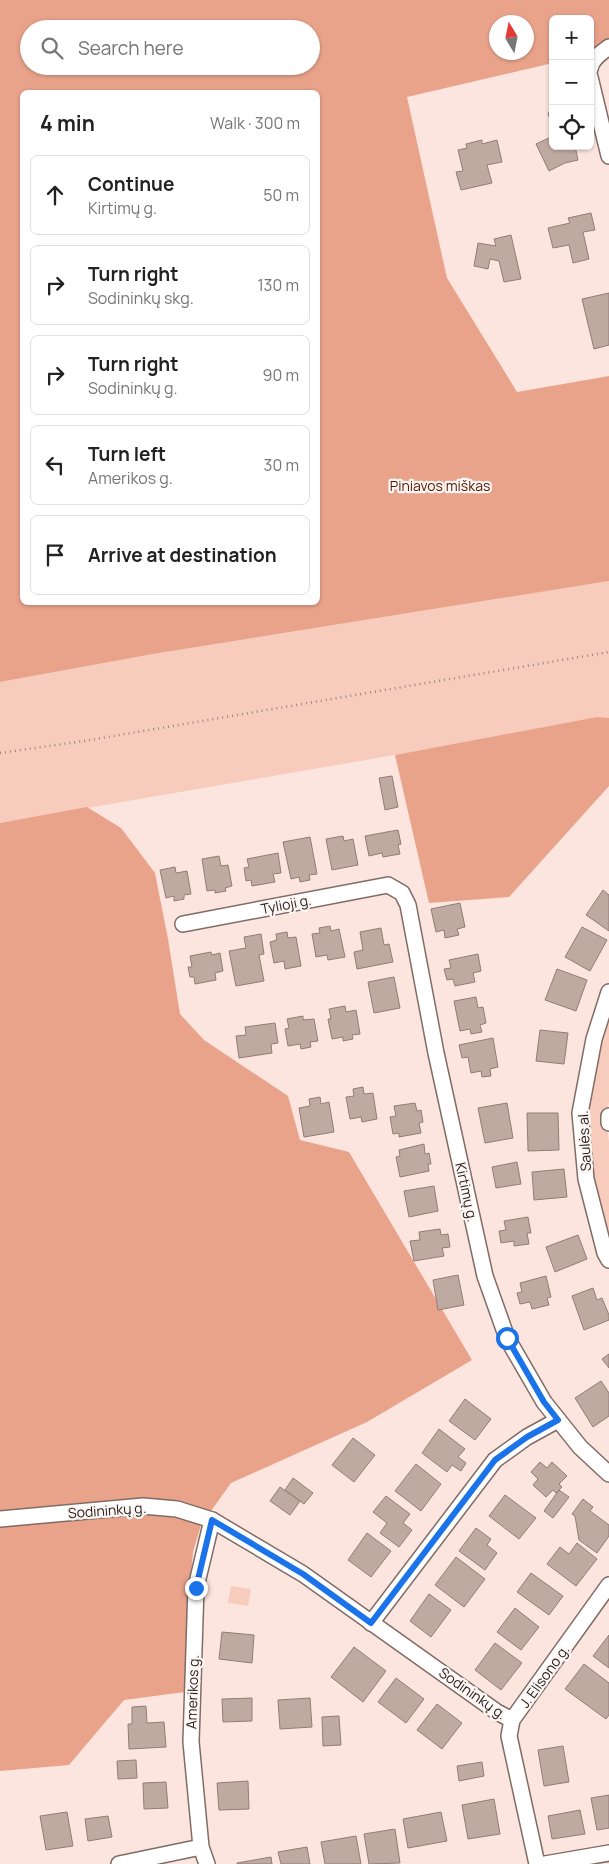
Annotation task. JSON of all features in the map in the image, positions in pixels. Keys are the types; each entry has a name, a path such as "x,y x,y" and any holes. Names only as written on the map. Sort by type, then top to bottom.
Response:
{"street":[{"path":"594,61 598,55 609,47"},
{"path":"594,93 609,156"},
{"name":"Tylioji g.","path":"183,924 388,885"},
{"name":"Kirtimų g.","path":"388,885 402,893 408,905 436,1053 485,1276 507,1338 544,1402 580,1447 609,1474"},
{"name":"Saulės al.","path":"609,992 594,1039 580,1114 586,1179 605,1253 609,1260"},
{"name":"Saulės al.","path":"609,1116 609,1122"},
{"path":"371,1623 495,1460 527,1437 558,1420"},
{"name":"Sodininkų g.","path":"0,1519 143,1506 177,1509 212,1520 303,1574 438,1668 497,1712 512,1720"},
{"name":"Amerikos g.","path":"207,1864 201,1847 190,1742 196,1588 212,1520"},
{"name":"J. Elisono g.","path":"537,1864 510,1736 512,1720 609,1585"},
{"path":"119,1864 201,1847"},
{"path":"545,1864 609,1853"}],"path":[{"path":"0,753 84,741 609,652"}],"shaded area":[{"path":"609,581 609,718 597,717 395,755 0,823 0,682 153,654"},
{"path":"609,1007 609,1102 606,1118 609,1142 609,1246 589,1180 586,1116 598,1040"},
{"path":"231,1586 251,1589 248,1606 228,1603"}],"green space":[{"name":"Piniavos miškas","path":"0,0 609,0 609,50 594,53 594,15 549,15 549,64 407,97 447,278 517,392 609,376 609,581 153,654 0,682"},
{"path":"597,717 609,718 609,786 509,897 429,903 395,755"},
{"path":"87,807 121,828 155,873 180,1014 204,1040 288,1096 300,1140 349,1152 472,1360 367,1422 231,1483 201,1525 193,1552 187,1624 185,1692 124,1700 69,1765 0,1771 0,823"}],"building":[{"path":"549,138 549,150 576,150 578,160 565,163 549,171 536,144"},
{"path":"482,140 482,144 497,140 502,162 487,165 492,183 461,190 456,172 463,171 458,150 467,148 466,144"},
{"path":"591,213 595,230 583,232 589,259 573,263 569,245 553,248 548,228 570,223 568,218"},
{"path":"511,235 521,279 504,282 499,261 490,259 488,269 474,266 478,243 496,246 494,239"},
{"path":"609,293 609,345 594,349 582,299"},
{"path":"392,776 398,807 385,810 379,778"},
{"path":"398,830 401,844 398,845 400,854 383,857 382,853 369,856 365,836"},
{"path":"343,836 344,841 353,839 358,865 332,870 326,839"},
{"path":"310,837 317,874 309,875 310,880 300,882 299,877 291,879 283,842"},
{"path":"278,853 281,873 273,874 275,882 252,886 251,880 246,881 244,868 249,867 247,859"},
{"path":"219,856 221,866 228,865 232,886 225,888 226,891 215,893 215,890 207,891 202,859"},
{"path":"175,867 176,873 187,871 191,894 184,895 184,899 174,901 174,896 166,898 160,870"},
{"path":"603,890 609,895 609,931 586,915"},
{"path":"460,903 465,927 457,929 459,935 445,938 444,930 436,932 431,909"},
{"path":"330,926 331,931 339,929 345,957 328,960 327,955 316,957 312,934 320,933 319,928"},
{"path":"582,927 607,940 590,971 565,957"},
{"path":"381,928 384,945 389,944 393,962 357,969 354,952 363,950 360,932"},
{"path":"287,932 288,938 296,937 301,966 285,969 284,961 274,963 270,942 277,940 276,934"},
{"path":"261,934 264,954 259,955 264,981 236,986 229,951 246,948 244,937"},
{"path":"211,952 212,955 220,953 223,971 215,973 216,980 195,984 194,977 190,977 188,967 192,967 190,956"},
{"path":"478,954 481,971 473,973 475,982 455,986 453,979 447,980 444,969 451,968 449,960"},
{"path":"557,969 587,980 576,1011 545,1000"},
{"path":"394,977 400,1008 374,1013 368,982"},
{"path":"476,997 478,1008 483,1007 486,1023 480,1025 482,1032 471,1034 470,1029 460,1031 454,1001"},
{"path":"345,1006 346,1012 356,1010 360,1034 352,1035 353,1039 343,1041 343,1037 332,1039 328,1019 331,1019 329,1009"},
{"path":"303,1016 303,1020 314,1019 318,1041 310,1042 311,1047 301,1049 300,1044 288,1046 285,1029 289,1028 287,1019"},
{"path":"275,1023 278,1043 271,1044 272,1053 239,1058 236,1036 246,1035 245,1027"},
{"path":"540,1030 568,1033 564,1064 536,1061"},
{"path":"493,1038 498,1067 490,1069 491,1076 482,1077 481,1071 471,1073 468,1057 462,1058 459,1045"},
{"path":"363,1087 364,1094 373,1093 377,1119 362,1122 361,1117 350,1119 346,1097 354,1096 353,1089"},
{"path":"320,1097 321,1104 329,1102 334,1132 304,1137 299,1108 310,1106 309,1099"},
{"path":"415,1103 417,1111 421,1110 423,1122 419,1123 421,1133 399,1137 399,1133 393,1134 390,1117 396,1116 394,1106"},
{"path":"507,1103 513,1138 485,1143 478,1108"},
{"path":"527,1113 558,1113 559,1150 528,1151"},
{"path":"424,1144 425,1154 429,1153 431,1164 428,1164 429,1171 400,1177 396,1157 400,1156 399,1150"},
{"path":"517,1162 521,1184 496,1188 492,1167"},
{"path":"564,1169 567,1197 534,1200 532,1172"},
{"path":"434,1186 438,1211 409,1217 404,1191"},
{"path":"528,1217 531,1233 527,1233 529,1244 514,1246 514,1241 501,1243 499,1231 506,1230 504,1221"},
{"path":"440,1229 441,1235 448,1234 450,1247 442,1248 444,1256 414,1261 410,1241 420,1240 419,1232"},
{"path":"578,1235 587,1259 555,1272 546,1247"},
{"path":"458,1275 464,1305 438,1310 433,1280"},
{"path":"546,1276 551,1297 547,1298 549,1305 532,1309 530,1302 520,1304 517,1293 522,1292 520,1283"},
{"path":"593,1288 597,1300 602,1298 609,1315 609,1320 584,1330 572,1296"},
{"path":"609,1354 609,1368 602,1359"},
{"path":"601,1381 609,1393 609,1416 593,1427 575,1398"},
{"path":"465,1399 491,1419 475,1440 449,1421"},
{"path":"439,1429 465,1449 458,1457 466,1463 461,1471 452,1465 447,1472 422,1453"},
{"path":"353,1438 375,1455 354,1482 332,1465"},
{"path":"540,1462 547,1468 552,1462 567,1476 559,1484 562,1487 556,1493 553,1490 546,1497 533,1485 538,1479 531,1472"},
{"path":"416,1464 441,1484 421,1511 395,1491"},
{"path":"293,1478 313,1493 304,1504 285,1490"},
{"path":"280,1487 300,1501 290,1515 270,1501"},
{"path":"559,1490 569,1497 553,1518 544,1511"},
{"path":"505,1495 536,1518 519,1539 489,1516"},
{"path":"386,1496 410,1514 403,1523 412,1530 399,1547 380,1533 387,1523 373,1512"},
{"path":"583,1499 593,1507 590,1511 609,1525 609,1536 597,1553 579,1540 575,1516 572,1514"},
{"path":"476,1528 491,1539 487,1545 497,1553 485,1570 459,1551"},
{"path":"367,1533 391,1551 371,1577 348,1560"},
{"path":"577,1543 597,1559 576,1586 547,1564 560,1547 569,1554"},
{"path":"456,1557 485,1579 464,1607 435,1585"},
{"path":"531,1573 563,1596 549,1615 517,1592"},
{"path":"429,1594 451,1610 431,1637 410,1621"},
{"path":"515,1608 539,1627 521,1650 497,1632"},
{"path":"222,1632 254,1635 252,1663 219,1659"},
{"path":"609,1635 609,1668 593,1656"},
{"path":"495,1643 522,1663 501,1690 475,1670"},
{"path":"354,1647 386,1671 363,1702 331,1677"},
{"path":"584,1664 609,1683 609,1715 606,1719 565,1689"},
{"path":"396,1678 424,1699 406,1723 378,1702"},
{"path":"252,1698 252,1721 223,1722 222,1699"},
{"path":"310,1698 312,1727 280,1729 278,1700"},
{"path":"437,1704 462,1723 442,1749 417,1730"},
{"path":"146,1706 147,1723 164,1722 166,1747 129,1749 128,1724 132,1724 132,1707"},
{"path":"339,1716 341,1745 323,1746 322,1717"},
{"path":"563,1746 569,1782 544,1786 538,1750"},
{"path":"136,1760 137,1778 118,1779 117,1761"},
{"path":"482,1762 484,1776 459,1781 457,1766"},
{"path":"248,1781 249,1809 219,1810 217,1783"},
{"path":"166,1782 168,1808 144,1809 143,1783"},
{"path":"609,1795 609,1828 597,1830 591,1798"},
{"path":"494,1799 500,1834 468,1839 462,1805"},
{"path":"580,1810 585,1834 552,1839 548,1816"},
{"path":"67,1812 73,1846 46,1850 40,1816"},
{"path":"441,1812 447,1841 408,1848 403,1819"},
{"path":"108,1816 112,1837 88,1841 85,1819"},
{"path":"395,1829 400,1863 369,1864 364,1834"},
{"path":"356,1836 361,1864 325,1864 321,1842"},
{"path":"307,1847 310,1864 281,1864 278,1852"},
{"path":"271,1857 272,1864 237,1864 237,1863"}],"route":[{"path":"196,1588 212,1520 303,1574 371,1623 495,1460 527,1437 558,1420 544,1402 507,1338"}]}
